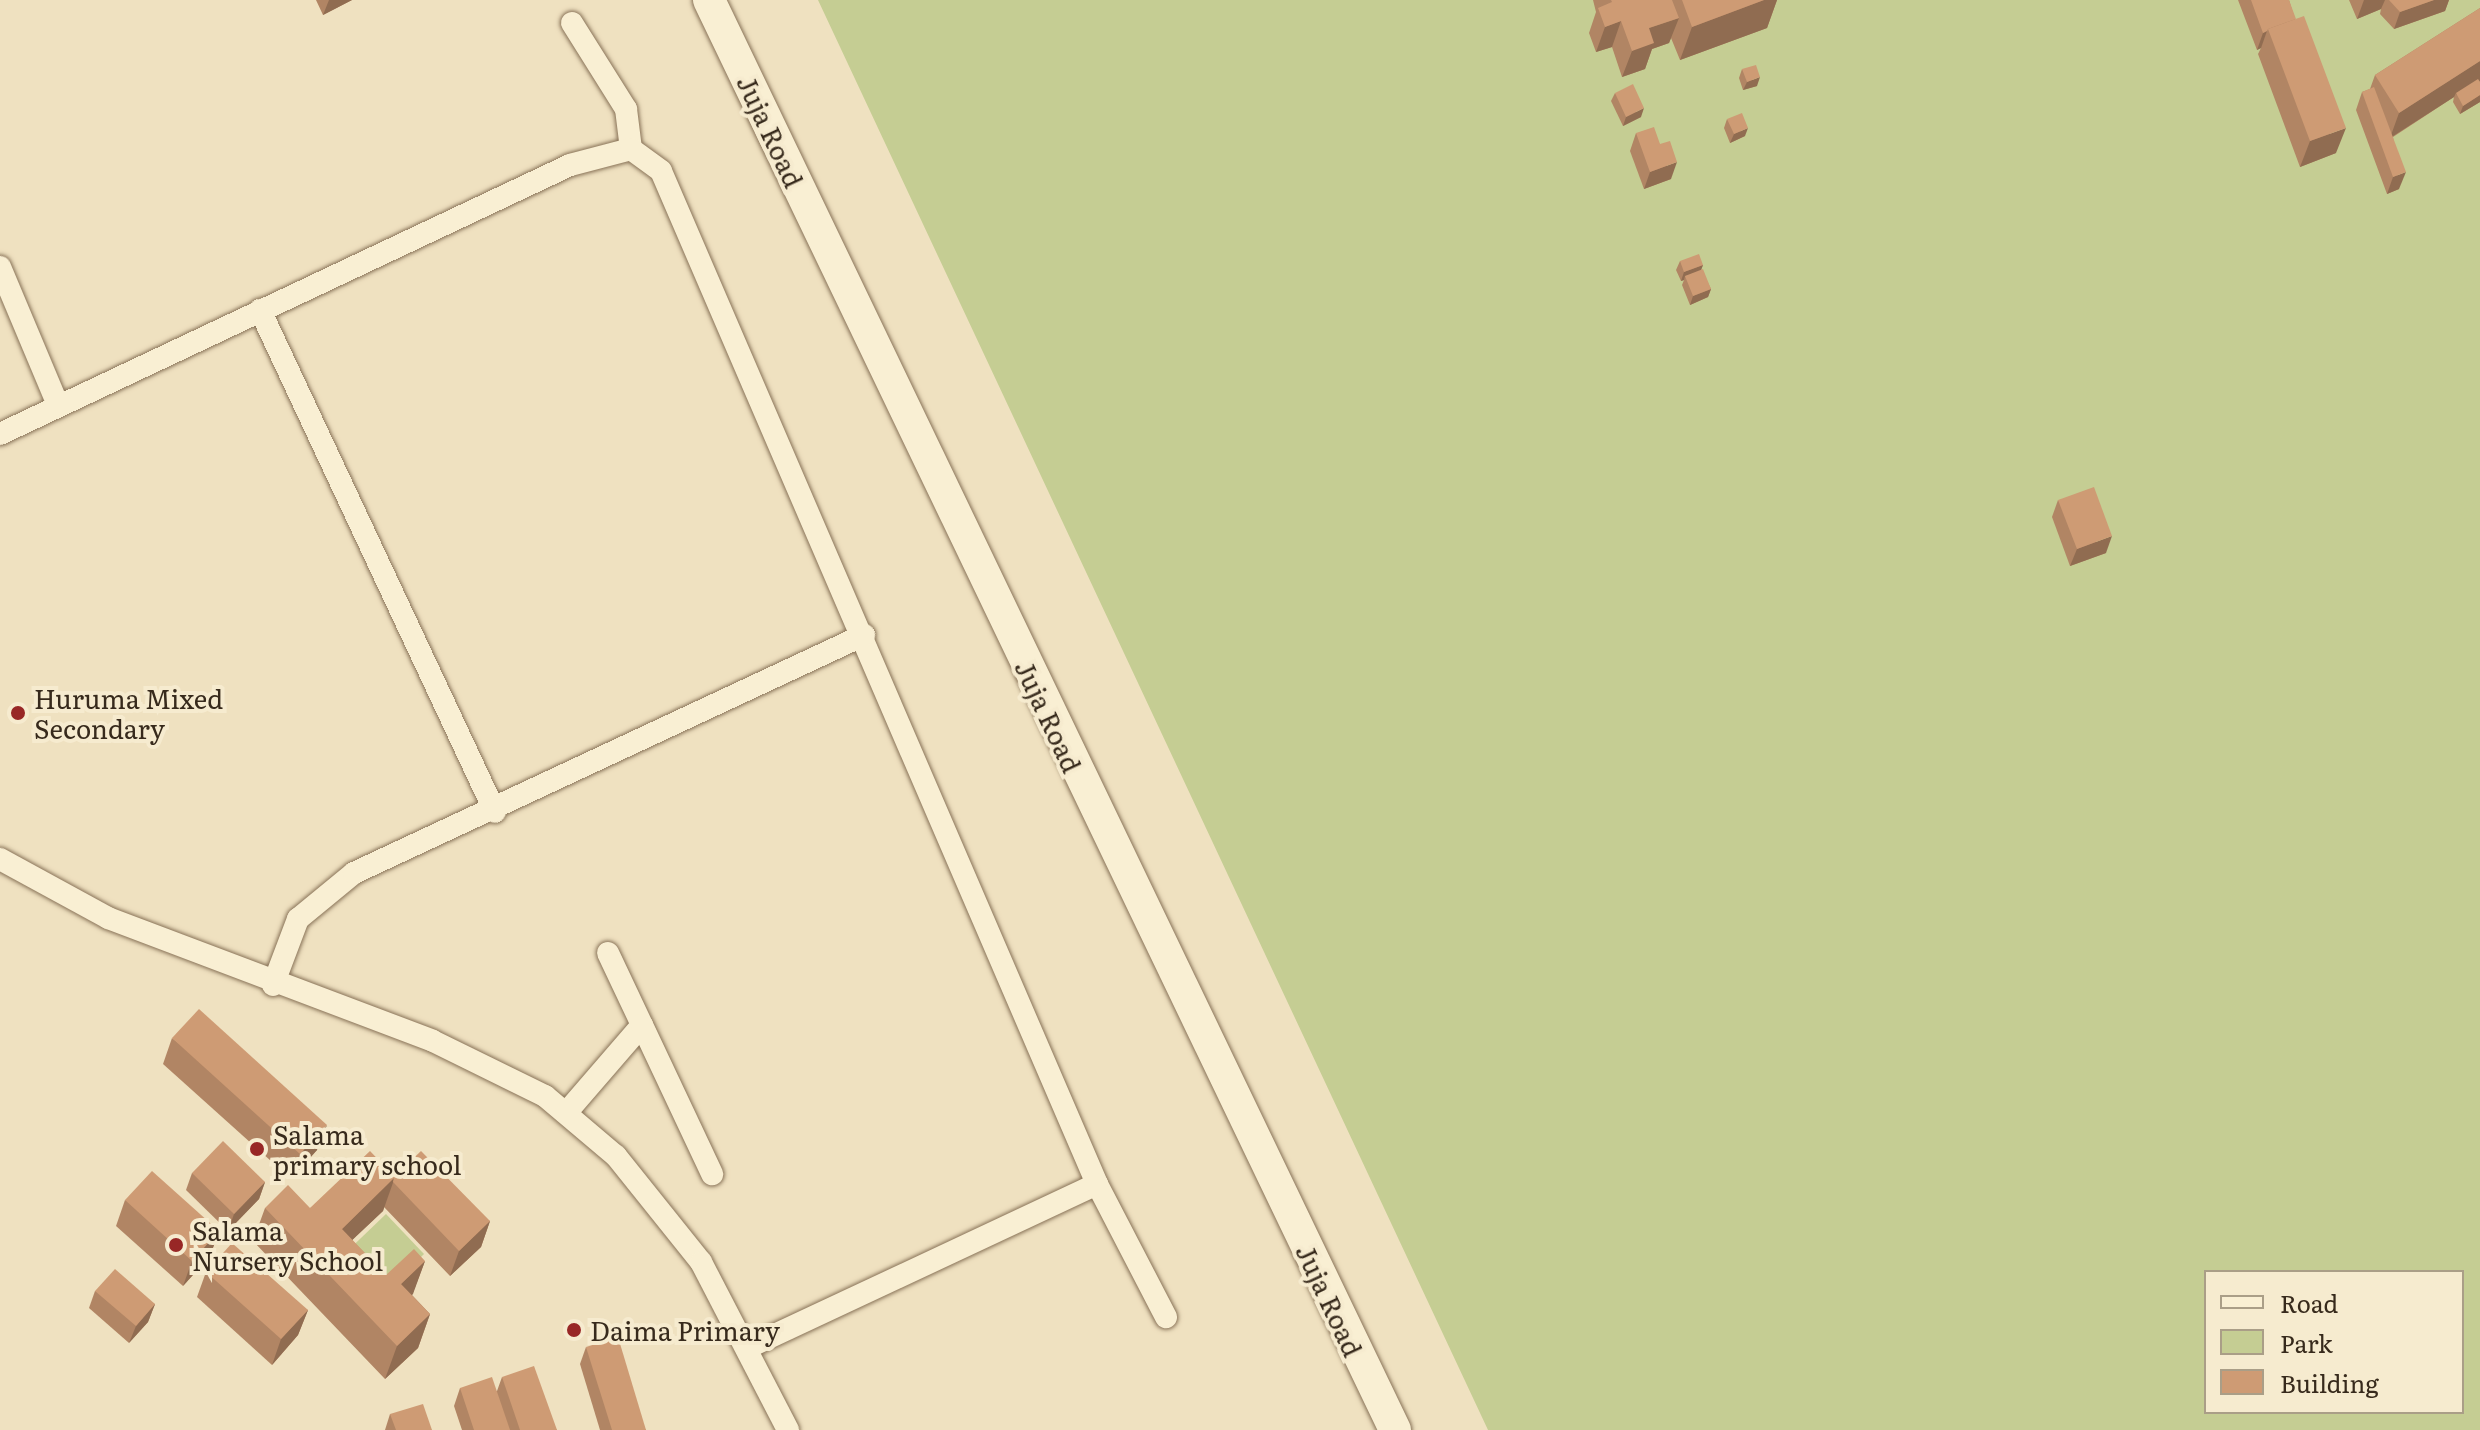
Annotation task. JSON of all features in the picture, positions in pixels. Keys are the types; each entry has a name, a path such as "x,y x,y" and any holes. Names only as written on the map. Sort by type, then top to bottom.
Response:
{"main road":[{"name":"Juja Road","path":"709,0 1395,1430"}],"street":[{"path":"572,23 626,109 631,149 661,171 864,635 1097,1184 1166,1317"},
{"path":"0,434 570,165 631,149"},
{"path":"0,267 58,405"},
{"path":"260,310 495,812"},
{"path":"273,985 293,929 314,901 367,867 495,812 864,635"},
{"path":"0,859 108,918 273,985 433,1041 566,1113 616,1156 701,1262 751,1346 788,1430"},
{"path":"608,953 712,1174"},
{"path":"566,1113 642,1025"},
{"path":"751,1346 1097,1184"}],"green space":[{"path":"818,0 2480,0 2480,1430 1488,1430"},
{"path":"386,1214 424,1254 375,1303 336,1262"}],"building":[{"path":"1611,0 1672,0 1679,18 1649,28 1654,43 1632,51 1621,21 1605,27 1598,8"},
{"path":"1682,0 1764,0 1692,27"},
{"path":"2251,0 2289,0 2296,19 2263,33"},
{"path":"2389,0 2434,0 2400,12"},
{"path":"2480,8 2480,61 2399,113 2375,75"},
{"path":"2304,16 2346,128 2310,141 2268,29"},
{"path":"1756,65 1760,77 1747,82 1742,69"},
{"path":"2478,79 2480,95 2463,106 2456,93"},
{"path":"1633,84 1644,108 1626,117 1615,93"},
{"path":"2374,87 2406,172 2393,177 2362,92"},
{"path":"1742,113 1748,128 1734,134 1727,119"},
{"path":"1654,127 1660,144 1670,141 1677,162 1650,172 1636,133"},
{"path":"1699,254 1703,265 1684,272 1680,261"},
{"path":"1703,269 1711,289 1693,296 1685,276"},
{"path":"2094,487 2112,536 2077,549 2058,500"},
{"path":"199,1009 327,1125 300,1154 172,1038"},
{"path":"223,1141 265,1182 234,1214 192,1173"},
{"path":"370,1151 395,1177 342,1229 386,1275 414,1249 425,1261 401,1284 430,1314 397,1346 265,1208 288,1185 310,1208"},
{"path":"421,1151 490,1221 459,1251 393,1182 394,1177"},
{"path":"152,1171 219,1231 192,1261 125,1200"},
{"path":"232,1243 308,1310 281,1339 206,1272"},
{"path":"115,1269 155,1304 136,1326 95,1291"},
{"path":"618,1337 646,1430 612,1430 586,1347"},
{"path":"534,1366 557,1430 520,1430 502,1377"},
{"path":"492,1377 510,1430 474,1430 460,1388"},
{"path":"423,1404 432,1430 396,1430 390,1414"}],"place":[{"name":"Huruma Mixed Secondary","path":"18,713"},
{"name":"Salama primary school","path":"257,1149"},
{"name":"Salama Nursery School","path":"176,1245"},
{"name":"Daima Primary","path":"574,1330"}]}
